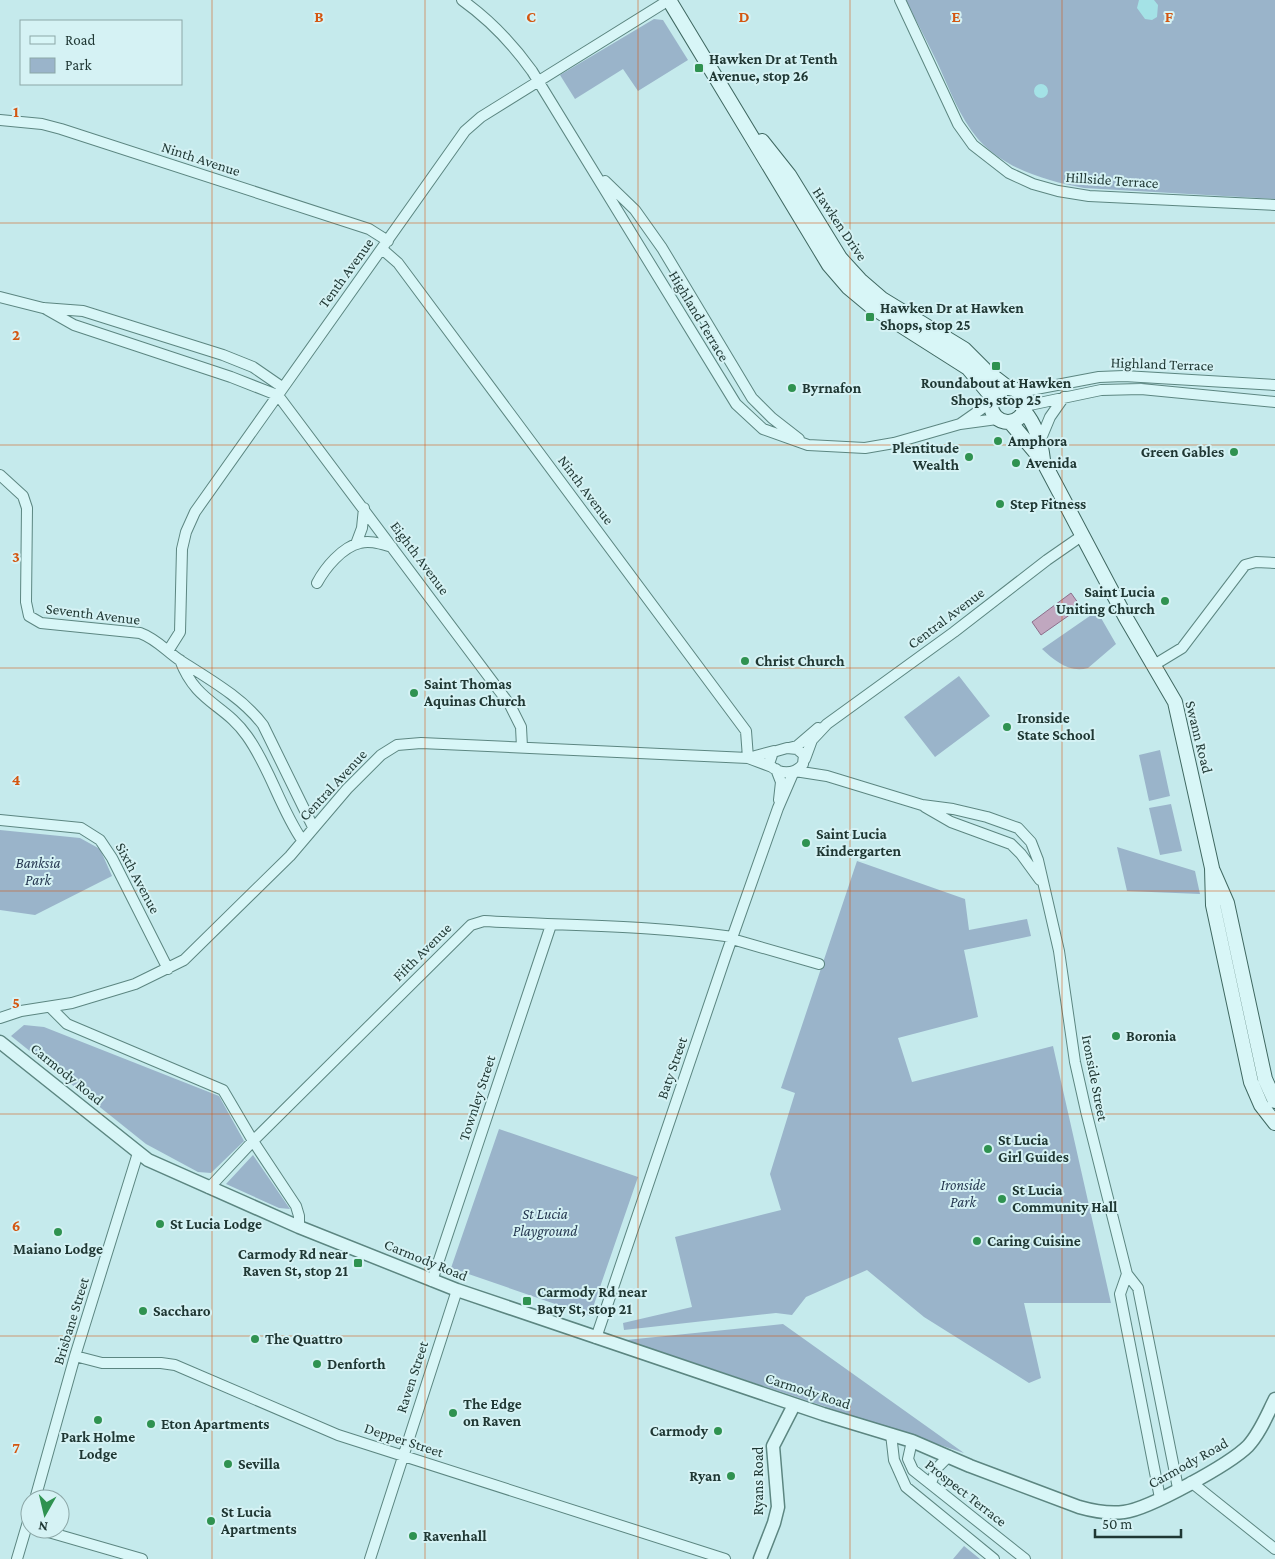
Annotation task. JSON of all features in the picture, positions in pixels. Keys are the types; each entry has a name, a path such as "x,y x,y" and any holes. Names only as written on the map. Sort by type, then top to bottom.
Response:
{"main road":[{"name":"Hawken Drive","path":"669,0 738,111 776,181 822,256 841,280 872,307 968,368 991,400"},
{"name":"Hawken Drive","path":"738,111 789,175 840,258 860,280 882,298 964,349 1013,390"},
{"path":"1043,461 1040,440 1025,408 1013,390 998,390 991,400 993,414 1004,420 1043,461 1154,665"},
{"path":"1004,420 1019,418 1025,408"},
{"name":"Swann Road","path":"1154,665 1170,692 1178,714 1212,868 1227,903 1265,1079 1275,1101"},
{"name":"Swann Road","path":"1212,868 1213,905 1251,1082 1261,1105 1275,1123"}],"street":[{"name":"Highland Terrace","path":"462,0 494,25 520,54 539,81 736,404 763,429 808,445 865,448 894,443 960,424 1004,420"},
{"name":"Tenth Avenue","path":"168,651 180,632 182,550 188,526 198,507 471,124 669,0"},
{"name":"Hillside Terrace","path":"900,0 958,124 973,145 1010,173 1033,184 1058,191 1089,196 1275,205"},
{"name":"Ninth Avenue","path":"0,120 38,123 61,129 369,229 385,245 746,731 748,758"},
{"name":"Highland Terrace","path":"594,170 635,210 662,248 752,398 772,418 808,445"},
{"name":"Eighth Avenue","path":"0,297 43,308 83,311 230,358 261,372 279,392 510,705 521,727 522,747"},
{"name":"Eighth Avenue","path":"43,308 74,325 279,392"},
{"name":"Highland Terrace","path":"1013,390 1124,376 1275,385"},
{"name":"Highland Terrace","path":"1025,408 1064,397 1101,390 1142,390 1275,402"},
{"path":"1040,440 1050,417 1064,397"},
{"name":"Highland Terrace","path":"960,424 991,400"},
{"name":"Seventh Avenue","path":"0,475 22,496 27,508 26,607 31,618 43,624 140,634 155,640 180,660 212,680 259,719 314,827"},
{"path":"356,544 362,528 364,508"},
{"name":"Central Avenue","path":"0,1018 21,1011 51,1008 135,984 184,960 197,950 290,856 354,782 381,755 394,746 416,743 748,758 797,746 812,731 826,724 1054,554 1083,536"},
{"path":"316,583 328,564 356,544 371,542 392,547"},
{"path":"1154,665 1182,648 1243,566 1256,562 1275,564"},
{"name":"Seventh Avenue","path":"180,660 186,676 196,690 248,737 302,840"},
{"name":"Central Avenue","path":"748,758 774,768 795,771 802,766 812,740 826,724"},
{"path":"789,748 799,750 805,759"},
{"path":"774,751 769,761 774,768"},
{"name":"Ironside Street","path":"805,759 835,779"},
{"name":"Baty Street","path":"774,768 781,783 778,808"},
{"name":"Ironside Street","path":"795,771 835,779 922,805 976,814 1018,828 1025,834 1035,850 1060,958 1076,1068 1104,1190 1126,1274 1138,1288 1178,1488"},
{"name":"Baty Street","path":"596,1338 778,808 795,771"},
{"name":"Ironside Street","path":"922,805 951,822 1013,845 1024,856 1043,886"},
{"name":"Sixth Avenue","path":"0,820 81,828 100,840 112,858 168,969"},
{"name":"Fifth Avenue","path":"209,1188 253,1141 471,925 484,921 691,931 733,938 819,964"},
{"name":"Townley Street","path":"432,1281 550,925"},
{"path":"51,1008 67,1024 223,1090 253,1141 296,1206 299,1212 299,1227"},
{"name":"Carmody Road","path":"0,1042 138,1153 157,1165 299,1227 456,1290 794,1405 912,1441 1005,1480 1095,1511 1125,1512 1160,1498 1234,1457 1248,1446 1260,1430 1275,1400"},
{"name":"Brisbane Street","path":"38,1489 75,1356 138,1153"},
{"name":"Ironside Street","path":"1126,1274 1120,1294 1160,1498"},
{"name":"Raven Street","path":"370,1559 456,1290"},
{"name":"Depper Street","path":"75,1356 102,1363 161,1363 175,1365 338,1435 725,1559"},
{"name":"Ryans Road","path":"760,1559 778,1508 772,1446 794,1405"},
{"name":"Prospect Terrace","path":"891,1434 896,1468 906,1487 994,1559"},
{"name":"Prospect Terrace","path":"912,1441 908,1457 910,1465 1025,1559"},
{"path":"931,1483 937,1468 948,1456"},
{"path":"1191,1482 1275,1549"},
{"path":"70,1538 142,1559"},
{"path":"17,1559 24,1539"}],"green space":[{"path":"906,0 1275,0 1275,199 1084,188 1055,182 1013,166 1000,158 978,139 965,121"},
{"path":"654,19 663,20 688,60 638,91 623,69 575,99 560,75"},
{"path":"1097,611 1116,644 1088,668 1075,669 1063,665 1042,649"},
{"path":"959,676 990,716 935,757 904,717"},
{"path":"1160,750 1170,796 1149,801 1139,755"},
{"path":"1171,804 1182,851 1160,855 1149,808"},
{"name":"Banksia Park","path":"0,830 80,838 100,849 112,876 35,915 0,910"},
{"path":"1117,847 1195,871 1200,894 1127,891"},
{"name":"Ironside Park","path":"857,861 965,899 969,930 1027,919 1031,936 964,950 978,1017 898,1038 912,1082 1053,1046 1111,1303 1024,1303 1041,1378 1029,1383 924,1317 867,1270 806,1297 792,1315 776,1313 624,1330 623,1323 692,1307 675,1237 781,1210 770,1174 795,1093 781,1088"},
{"path":"24,1025 44,1027 219,1096 244,1141 211,1173 198,1172 146,1144 11,1036"},
{"name":"St Lucia Playground","path":"499,1129 638,1177 590,1316 451,1268"},
{"path":"253,1155 290,1209 279,1208 226,1184"},
{"path":"783,1324 964,1453 626,1340"},
{"path":"964,1546 980,1559 953,1559"}],"sand":[{"path":"1139,0 1154,0 1158,5 1157,17 1152,20 1145,19 1137,8"},
{"path":"1038,84 1044,84 1048,91 1044,98 1038,98 1034,94 1034,88"}],"shaded area":[{"path":"1071,593 1081,607 1041,635 1032,622"}],"place":[{"name":"Hawken Dr at Tenth Avenue, stop 26","path":"699,68"},
{"name":"Hawken Dr at Hawken Shops, stop 25","path":"870,317"},
{"name":"Roundabout at Hawken Shops, stop 25","path":"996,366"},
{"name":"Byrnafon","path":"792,388"},
{"name":"Amphora","path":"998,441"},
{"name":"Green Gables","path":"1234,452"},
{"name":"Plentitude Wealth","path":"969,457"},
{"name":"Avenida","path":"1016,463"},
{"name":"Step Fitness","path":"1000,504"},
{"name":"Saint Lucia Uniting Church","path":"1165,601"},
{"name":"Christ Church","path":"745,661"},
{"name":"Saint Thomas Aquinas Church","path":"414,693"},
{"name":"Ironside State School","path":"1007,727"},
{"name":"Saint Lucia Kindergarten","path":"806,843"},
{"name":"Boronia","path":"1116,1036"},
{"name":"St Lucia Girl Guides","path":"988,1149"},
{"name":"St Lucia Community Hall","path":"1002,1199"},
{"name":"St Lucia Lodge","path":"160,1224"},
{"name":"Maiano Lodge","path":"58,1232"},
{"name":"Caring Cuisine","path":"977,1241"},
{"name":"Carmody Rd near Raven St, stop 21","path":"358,1263"},
{"name":"Carmody Rd near Baty St, stop 21","path":"527,1301"},
{"name":"Saccharo","path":"143,1311"},
{"name":"The Quattro","path":"255,1339"},
{"name":"Denforth","path":"317,1364"},
{"name":"The Edge on Raven","path":"453,1413"},
{"name":"Park Holme Lodge","path":"98,1420"},
{"name":"Eton Apartments","path":"151,1424"},
{"name":"Carmody","path":"718,1431"},
{"name":"Sevilla","path":"228,1464"},
{"name":"Ryan","path":"731,1476"},
{"name":"St Lucia Apartments","path":"211,1521"},
{"name":"Ravenhall","path":"413,1536"}]}
